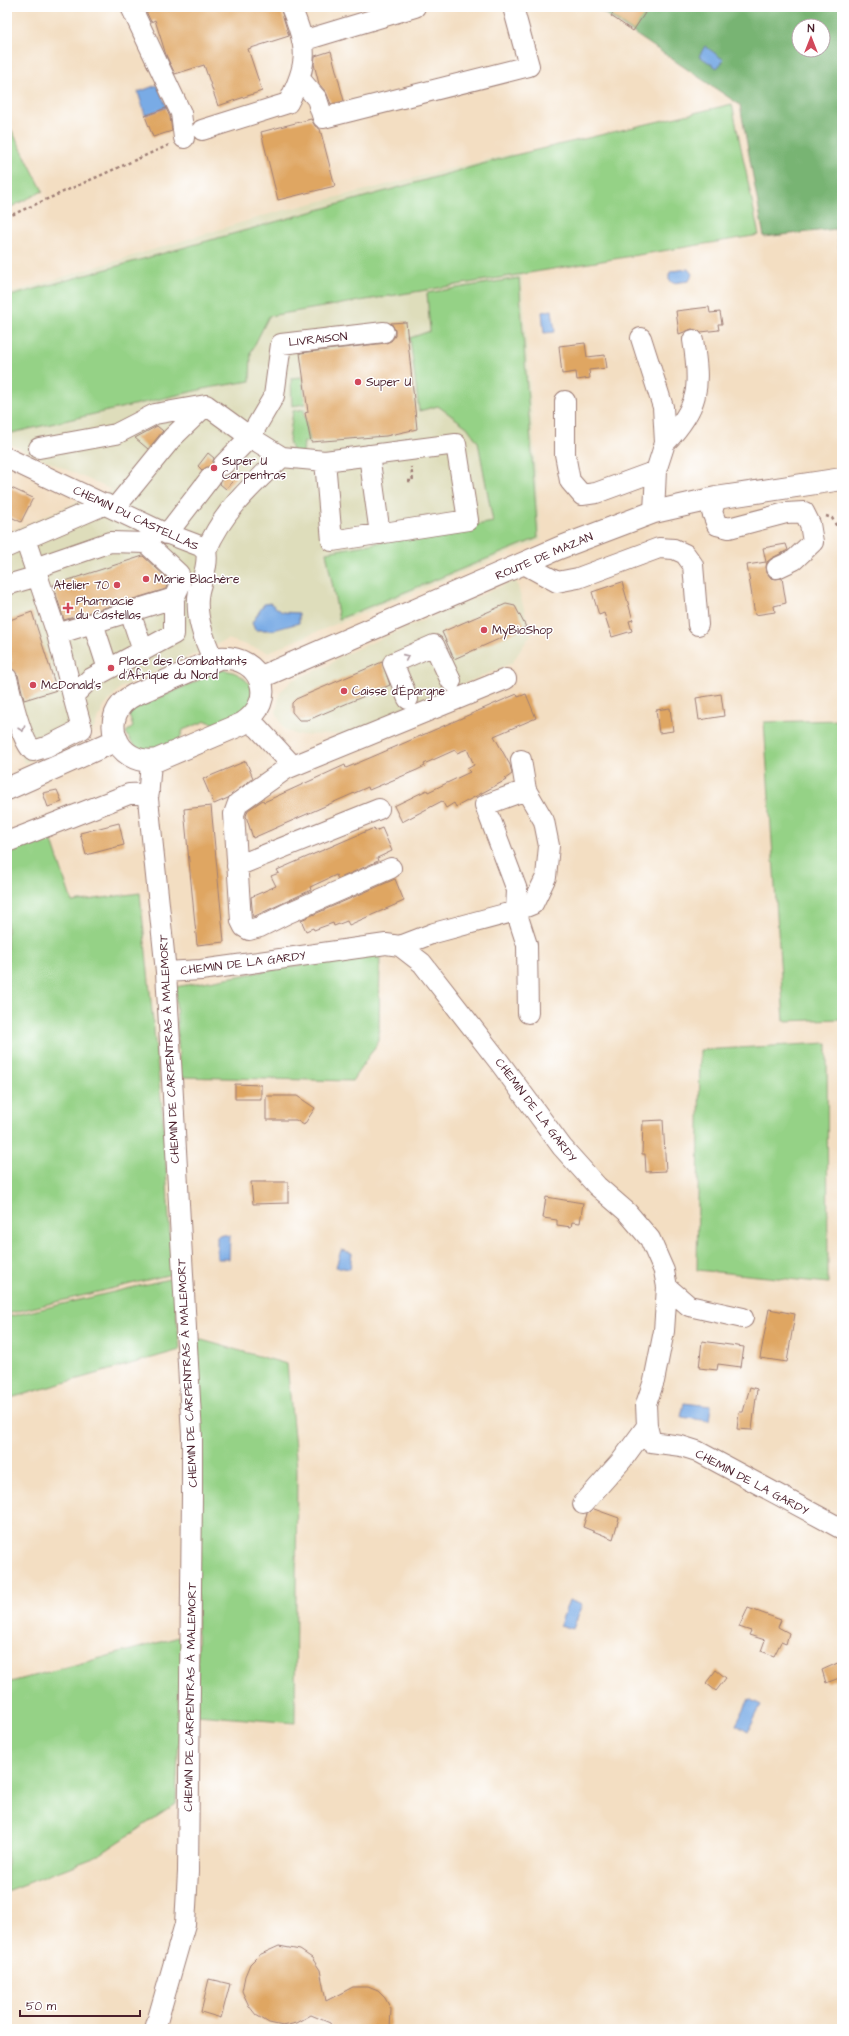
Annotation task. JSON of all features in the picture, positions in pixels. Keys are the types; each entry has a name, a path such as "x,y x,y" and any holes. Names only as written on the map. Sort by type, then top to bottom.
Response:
{"main road":[{"name":"ROUTE DE MAZAN","path":"259,678 524,564 654,512 716,498 842,479"},
{"path":"226,658 242,661 249,665 259,678 262,692 260,704 248,721 164,759 151,762 134,759 121,747 117,740 114,721 119,707 134,695 214,661 226,658"},
{"path":"7,789 117,740"},
{"path":"7,786 32,777"}],"street":[{"path":"131,7 181,113 184,138"},
{"path":"202,130 288,103 300,80 305,55 300,30 291,7"},
{"path":"302,41 364,15 416,7"},
{"path":"300,80 317,99 324,118 529,66 513,7"},
{"name":"LIVRAISON","path":"250,437 274,396 281,344 384,332"},
{"path":"641,338 663,407 665,443 656,471 654,512"},
{"path":"665,443 677,430 690,410 697,391 698,370 693,340"},
{"path":"565,401 565,454 570,481 582,495 596,493 656,471"},
{"path":"7,547 111,506 172,438 206,405"},
{"path":"39,448 116,434 156,414 206,405 250,437 282,457 325,460 456,444 468,520 332,541 325,460"},
{"path":"7,585 110,542 157,535 250,437"},
{"path":"368,455 380,534"},
{"path":"206,551 212,537 242,494 282,457"},
{"name":"CHEMIN DU CASTELLAS","path":"7,458 111,506 157,535 200,546 206,551 206,564 199,592 199,610 205,641 214,661"},
{"path":"811,484 842,490"},
{"path":"716,498 712,512 717,525 729,528 786,513 804,512 810,524 813,542 794,560 777,568"},
{"path":"74,696 90,679 174,634 174,598 180,585 179,574 157,535"},
{"path":"7,678 22,731 29,748 33,751 46,747 82,729 57,634 25,539"},
{"path":"524,564 557,582 578,578 659,548 674,549 685,554 693,565 698,625"},
{"path":"57,634 174,598"},
{"path":"130,612 143,650"},
{"path":"93,623 108,670"},
{"path":"408,699 393,662 434,645 451,681"},
{"path":"391,868 260,927 249,930 244,927 240,921 234,814 238,803 293,766 506,679"},
{"path":"248,721 258,728 293,766"},
{"path":"400,946 434,933 516,911 533,904 546,877 549,846 544,820 526,790 520,760"},
{"name":"CHEMIN DE CARPENTRAS À MALEMORT","path":"151,762 148,793 166,972 192,1435 188,1856 184,1924 155,2029"},
{"path":"526,790 484,805 517,890 516,911 527,945 528,1013"},
{"path":"7,842 129,794 148,793"},
{"path":"237,866 379,808"},
{"name":"CHEMIN DE LA GARDY","path":"166,972 201,970 386,944 400,946 422,963 500,1063 562,1147 597,1186 627,1212 650,1239 664,1271 667,1287 664,1331 654,1381 646,1404 647,1426 651,1442 681,1446 697,1451 842,1529"},
{"path":"667,1287 689,1306 743,1318"},
{"path":"583,1504 622,1460 647,1426"}],"path":[{"path":"7,216 184,138"}],"shaded area":[{"path":"513,153 541,540 268,652 228,639 120,688 104,707 92,732 24,763 7,706 7,533 78,502 112,490 7,443 7,294 273,213"},
{"path":"516,580 531,634 512,663 349,734 297,735 284,729 276,712 280,692 293,680 329,665 341,656"}],"green space":[{"path":"595,7 842,7 842,265 836,229 764,237 740,105"},
{"path":"732,104 759,235 269,316 251,352 250,381 208,388 7,434 7,297 511,156"},
{"path":"7,121 43,191 7,209"},
{"path":"519,278 538,538 339,619 326,552 493,522 478,442 467,427 438,406 419,411 410,338 430,331 427,293"},
{"path":"302,377 305,404 292,406 291,378"},
{"path":"305,409 304,413 310,442 304,442 303,453 292,451 289,441 293,411"},
{"path":"221,670 236,673 251,687 251,701 246,709 235,716 215,724 206,721 183,730 180,739 164,746 149,750 136,747 126,732 133,727 129,715 135,709"},
{"path":"842,720 842,1019 784,1021 764,722"},
{"path":"49,832 72,902 140,893 164,1129 172,1274 7,1314 7,849"},
{"path":"380,951 379,1041 352,1081 180,1077 175,987"},
{"path":"827,1043 828,1283 697,1270 700,1050"},
{"path":"173,1278 180,1350 7,1399 7,1317"},
{"path":"198,1339 287,1364 297,1468 295,1723 197,1715"},
{"path":"183,1636 176,1804 96,1857 7,1891 7,1683"}],"water":[{"path":"705,46 724,60 717,68 699,56"},
{"path":"157,85 167,107 145,115 138,92"},
{"path":"688,269 692,274 689,281 673,283 669,280 671,271"},
{"path":"552,310 555,332 544,333 542,312"},
{"path":"270,603 282,612 299,613 299,623 273,630 255,630 252,623 264,604"},
{"path":"222,1234 230,1236 229,1259 217,1259 217,1236"},
{"path":"341,1250 352,1253 350,1269 336,1267"},
{"path":"684,1403 711,1406 709,1421 681,1417"},
{"path":"569,1600 582,1605 573,1629 560,1625"},
{"path":"749,1699 761,1705 748,1732 736,1725"}],"building":[{"path":"144,7 280,7 289,36 248,49 262,91 218,106 204,65 175,74 166,55 155,20 151,22"},
{"path":"617,7 636,7 645,13 633,31 611,16"},
{"path":"331,51 344,101 331,104 326,92 319,84 314,64 315,56"},
{"path":"166,108 170,117 172,131 153,137 145,116"},
{"path":"311,119 315,126 320,129 335,186 278,200 261,132"},
{"path":"709,307 710,313 720,312 722,324 718,324 719,330 701,332 692,329 679,334 676,311"},
{"name":"Super U","path":"406,322 417,429 386,436 311,442 305,413 308,412 300,353 386,343 391,341 395,336 395,330 391,323"},
{"path":"585,343 587,357 605,355 607,368 589,370 590,378 577,380 576,372 562,374 559,346"},
{"path":"157,426 163,431 148,449 135,438"},
{"path":"208,453 214,458 212,466 202,470 198,466"},
{"path":"232,472 237,476 226,489 220,484 222,476"},
{"path":"7,486 33,498 21,522 7,515"},
{"path":"786,544 788,550 772,558 767,562 766,567 767,573 771,578 782,578 786,603 774,606 775,612 755,615 747,565 766,562 763,548"},
{"path":"143,556 168,579 166,589 64,620 53,585"},
{"path":"622,582 633,620 629,621 632,631 612,637 604,613 599,615 592,592"},
{"name":"MyBioShop","path":"506,604 515,606 526,627 454,659 442,632"},
{"path":"32,612 57,690 24,700 18,675 11,668 10,662 12,661 7,646 7,621"},
{"name":"Caisse d'Épargne","path":"382,662 390,685 308,720 299,720 292,712 292,703 296,699"},
{"path":"517,694 518,697 526,694 536,718 494,736 510,765 512,774 505,779 506,780 456,807 454,803 446,808 442,801 402,822 394,806 470,772 467,769 474,765 467,749 457,753 455,750 424,764 425,766 417,770 369,790 368,787 253,838 246,816 248,810 263,800 264,802 345,765 346,768"},
{"path":"721,694 724,716 699,720 696,698"},
{"path":"670,708 673,731 659,733 656,710"},
{"path":"246,761 253,778 228,798 214,804 203,779"},
{"path":"57,790 62,802 48,807 43,793"},
{"path":"211,806 224,942 197,945 184,809"},
{"path":"119,823 124,845 86,855 80,833"},
{"path":"374,828 375,831 382,828 392,851 377,858 378,861 338,879 336,875 310,887 311,890 253,917 251,897 276,886 271,876 279,873 277,870"},
{"path":"395,879 404,901 349,925 347,921 334,926 333,923 314,930 313,928 306,931 301,920"},
{"path":"235,1084 261,1085 261,1099 235,1099"},
{"path":"266,1096 297,1096 315,1108 304,1125 296,1120 266,1120"},
{"path":"663,1120 666,1171 646,1172 645,1154 642,1154 643,1121"},
{"path":"251,1182 288,1182 288,1203 253,1204"},
{"path":"546,1197 583,1203 580,1223 572,1222 571,1227 557,1225 557,1220 543,1218"},
{"path":"769,1309 795,1314 787,1362 760,1358"},
{"path":"702,1341 744,1347 741,1367 718,1364 717,1370 699,1368"},
{"path":"750,1387 757,1389 752,1430 737,1429 739,1412 743,1412"},
{"path":"594,1509 619,1518 613,1539 583,1527 587,1514"},
{"path":"748,1608 781,1620 778,1627 789,1633 786,1644 781,1642 774,1656 761,1651 765,1640 749,1635 751,1631 739,1627"},
{"path":"842,1661 842,1677 826,1683 822,1670"},
{"path":"716,1670 726,1678 716,1691 706,1683"},
{"path":"279,1946 300,1950 312,1958 320,1970 326,2001 353,1987 368,1987 378,1991 385,1998 391,2009 390,2029 332,2029 330,2023 311,2015 297,2023 283,2026 269,2023 256,2015 249,2006 242,1991 245,1976 250,1964 259,1955"},
{"path":"209,1979 230,1984 221,2018 201,2012"}],"place":[{"name":"Super U","path":"358,382"},
{"name":"Super U Carpentras","path":"214,468"},
{"name":"Marie Blachère","path":"146,579"},
{"name":"Atelier 70","path":"117,585"},
{"name":"Pharmacie du Castellas","path":"68,608"},
{"name":"MyBioShop","path":"484,630"},
{"name":"Place des Combattants d’Afrique du Nord","path":"111,668"},
{"name":"McDonald's","path":"33,685"},
{"name":"Caisse d'Épargne","path":"344,691"}]}
